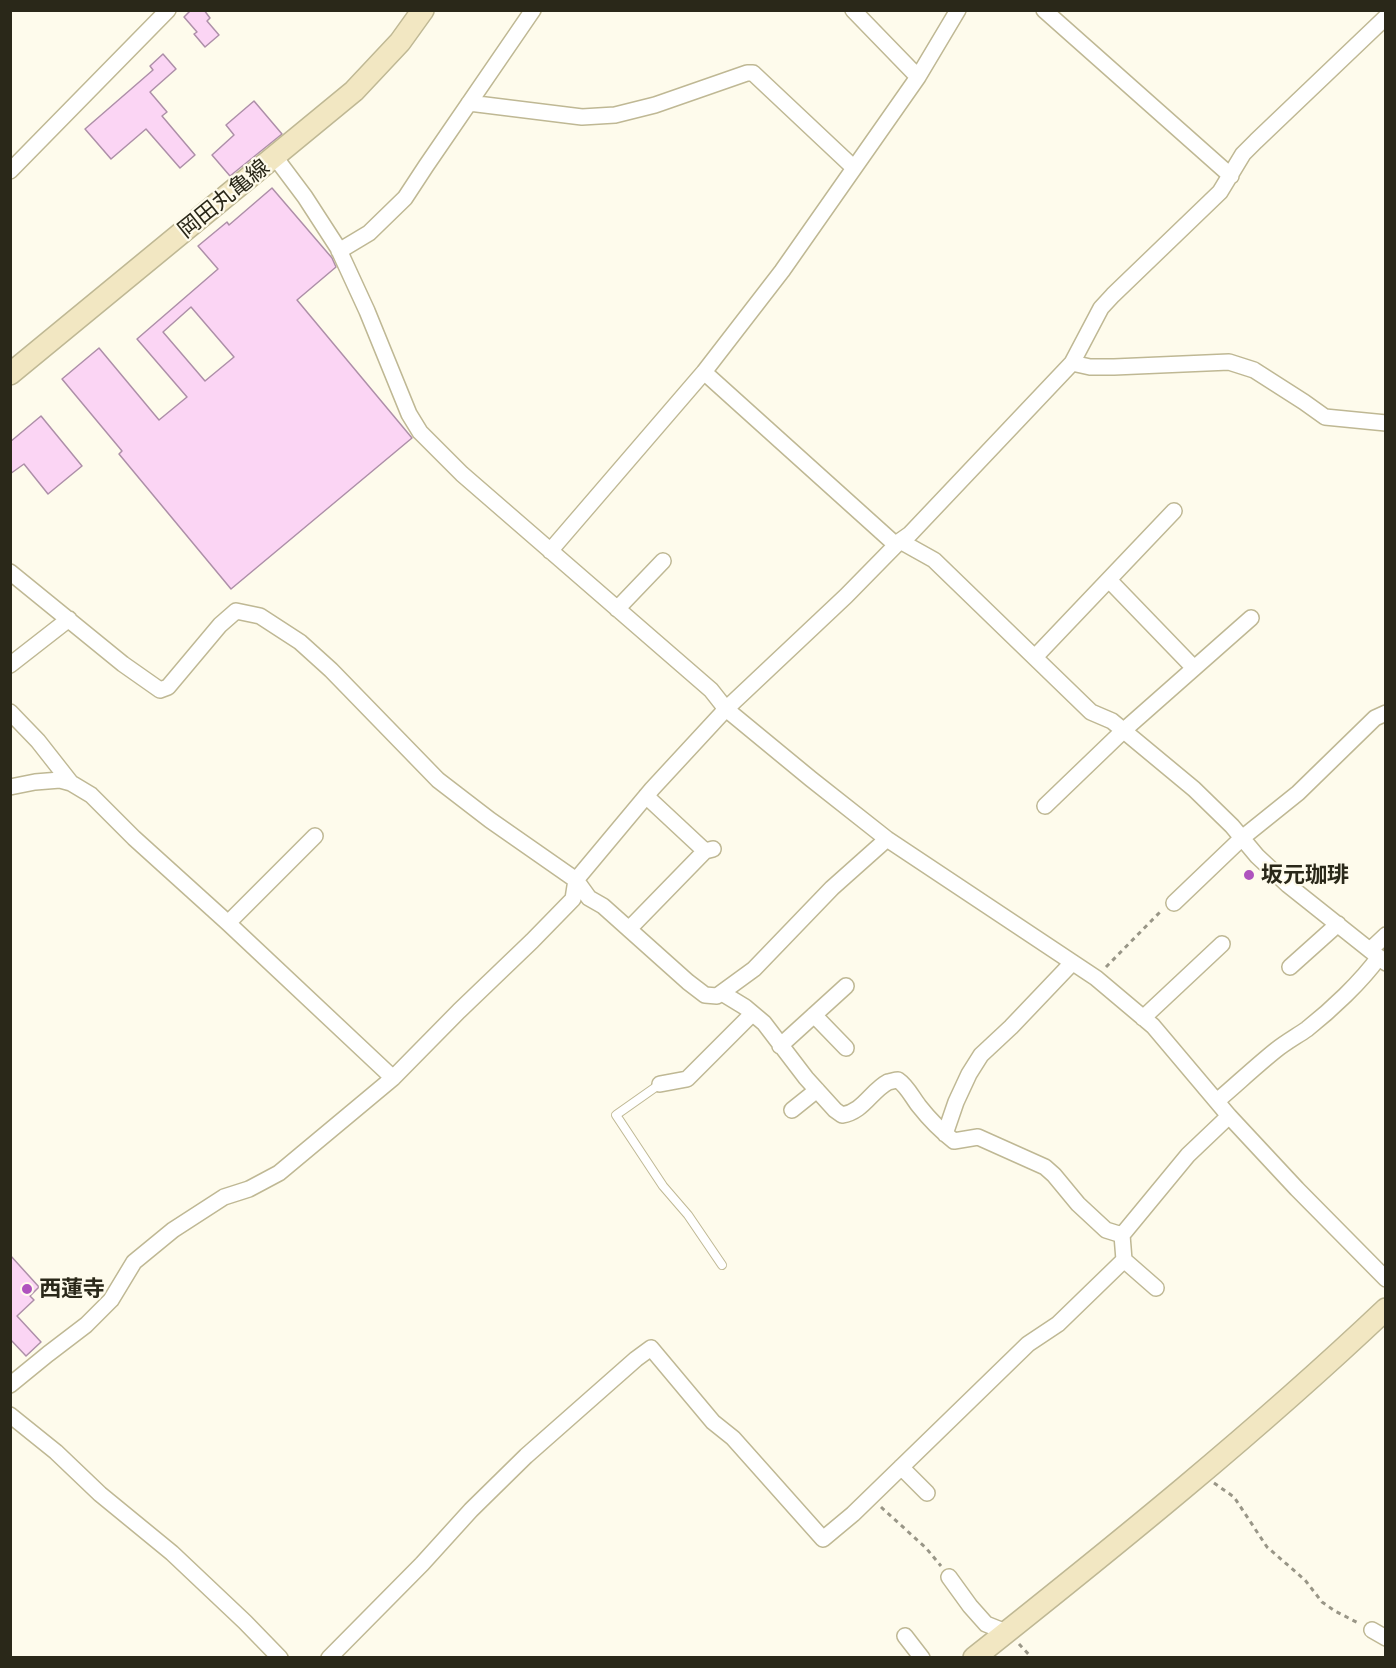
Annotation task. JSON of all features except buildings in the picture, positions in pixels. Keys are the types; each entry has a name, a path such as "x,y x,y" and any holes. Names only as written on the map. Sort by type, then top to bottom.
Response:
{"main road":[{"name":"岡田丸亀線","path":"10,374 354,91 400,42 423,10"},
{"path":"974,1658 1200,1475 1333,1359 1386,1309"}],"street":[{"path":"10,171 168,10"},
{"path":"339,251 369,233 405,198 532,10"},
{"path":"853,10 918,76"},
{"path":"550,551 704,372 782,271 918,76 958,10"},
{"path":"1044,10 1231,176"},
{"path":"10,1385 86,1325 111,1300 134,1262 173,1230 224,1197 249,1189 279,1173 393,1078 532,941 573,899 576,880 646,796 726,709 910,534 1072,363 1101,308 1220,192 1244,154 1256,141 1386,17"},
{"path":"469,103 582,117 615,115 655,105 747,73 753,73 854,168"},
{"path":"274,158 305,197 339,251 367,311 409,414 420,432 462,474 711,690 726,709 811,779 887,839 1096,978 1153,1026 1229,1116 1386,1279"},
{"path":"1072,363 1090,367 1114,367 1229,362 1254,370 1325,417 1386,423"},
{"path":"704,372 898,543 934,560 1091,712 1112,721 1194,789 1232,826 1257,856 1288,885 1378,957"},
{"path":"1035,657 1174,511"},
{"path":"617,609 663,561"},
{"path":"10,572 123,664 160,690 168,687 220,625 236,611 260,616 300,642 323,663 438,780 490,820 576,880 590,898 603,906 705,995 717,996 754,969 832,888 887,839"},
{"path":"1108,580 1194,668"},
{"path":"1045,806 1123,730 1251,618"},
{"path":"10,665 69,619"},
{"path":"10,712 38,741 71,783"},
{"path":"1174,903 1242,838 1298,793 1375,718 1386,713"},
{"path":"10,787 60,780 71,783 91,795 134,838 393,1078"},
{"path":"628,929 709,850 646,796"},
{"path":"228,923 315,836"},
{"path":"1290,967 1338,924"},
{"path":"1217,1101 1278,1048 1306,1030 1354,985 1371,968 1378,957 1386,935"},
{"path":"1143,1018 1222,944"},
{"path":"945,1134 956,1101 981,1055 1072,963"},
{"path":"780,1046 846,986"},
{"path":"722,993 764,1023 817,1090 842,1115 850,1114 857,1109 888,1082 898,1080 903,1083 920,1107 954,1141 978,1137 1045,1167 1078,1204 1106,1230 1122,1235"},
{"path":"660,1084 687,1079 752,1014"},
{"path":"814,1015 846,1048"},
{"path":"792,1110 817,1090"},
{"path":"1156,1288 1124,1260 1122,1235 1188,1155 1229,1116"},
{"path":"329,1658 526,1456 627,1366 651,1348 713,1422 733,1438 823,1539 870,1497 1028,1344 1058,1324 1124,1260"},
{"path":"10,1415 172,1553 245,1622 279,1658"},
{"path":"901,1467 927,1493"},
{"path":"949,1577 986,1624 1006,1632"},
{"path":"905,1636 922,1658"}],"lane":[{"path":"660,1084 616,1115 663,1186 688,1215 722,1265"}],"path":[{"path":"1096,978 1166,906 1174,903"},
{"path":"1200,1475 1234,1497 1267,1547 1305,1580 1322,1602 1379,1634"},
{"path":"870,1497 926,1548 949,1577"}],"place":[{"name":"坂元珈琲","path":"1249,875"},
{"name":"西蓮寺","path":"27,1289"}]}
